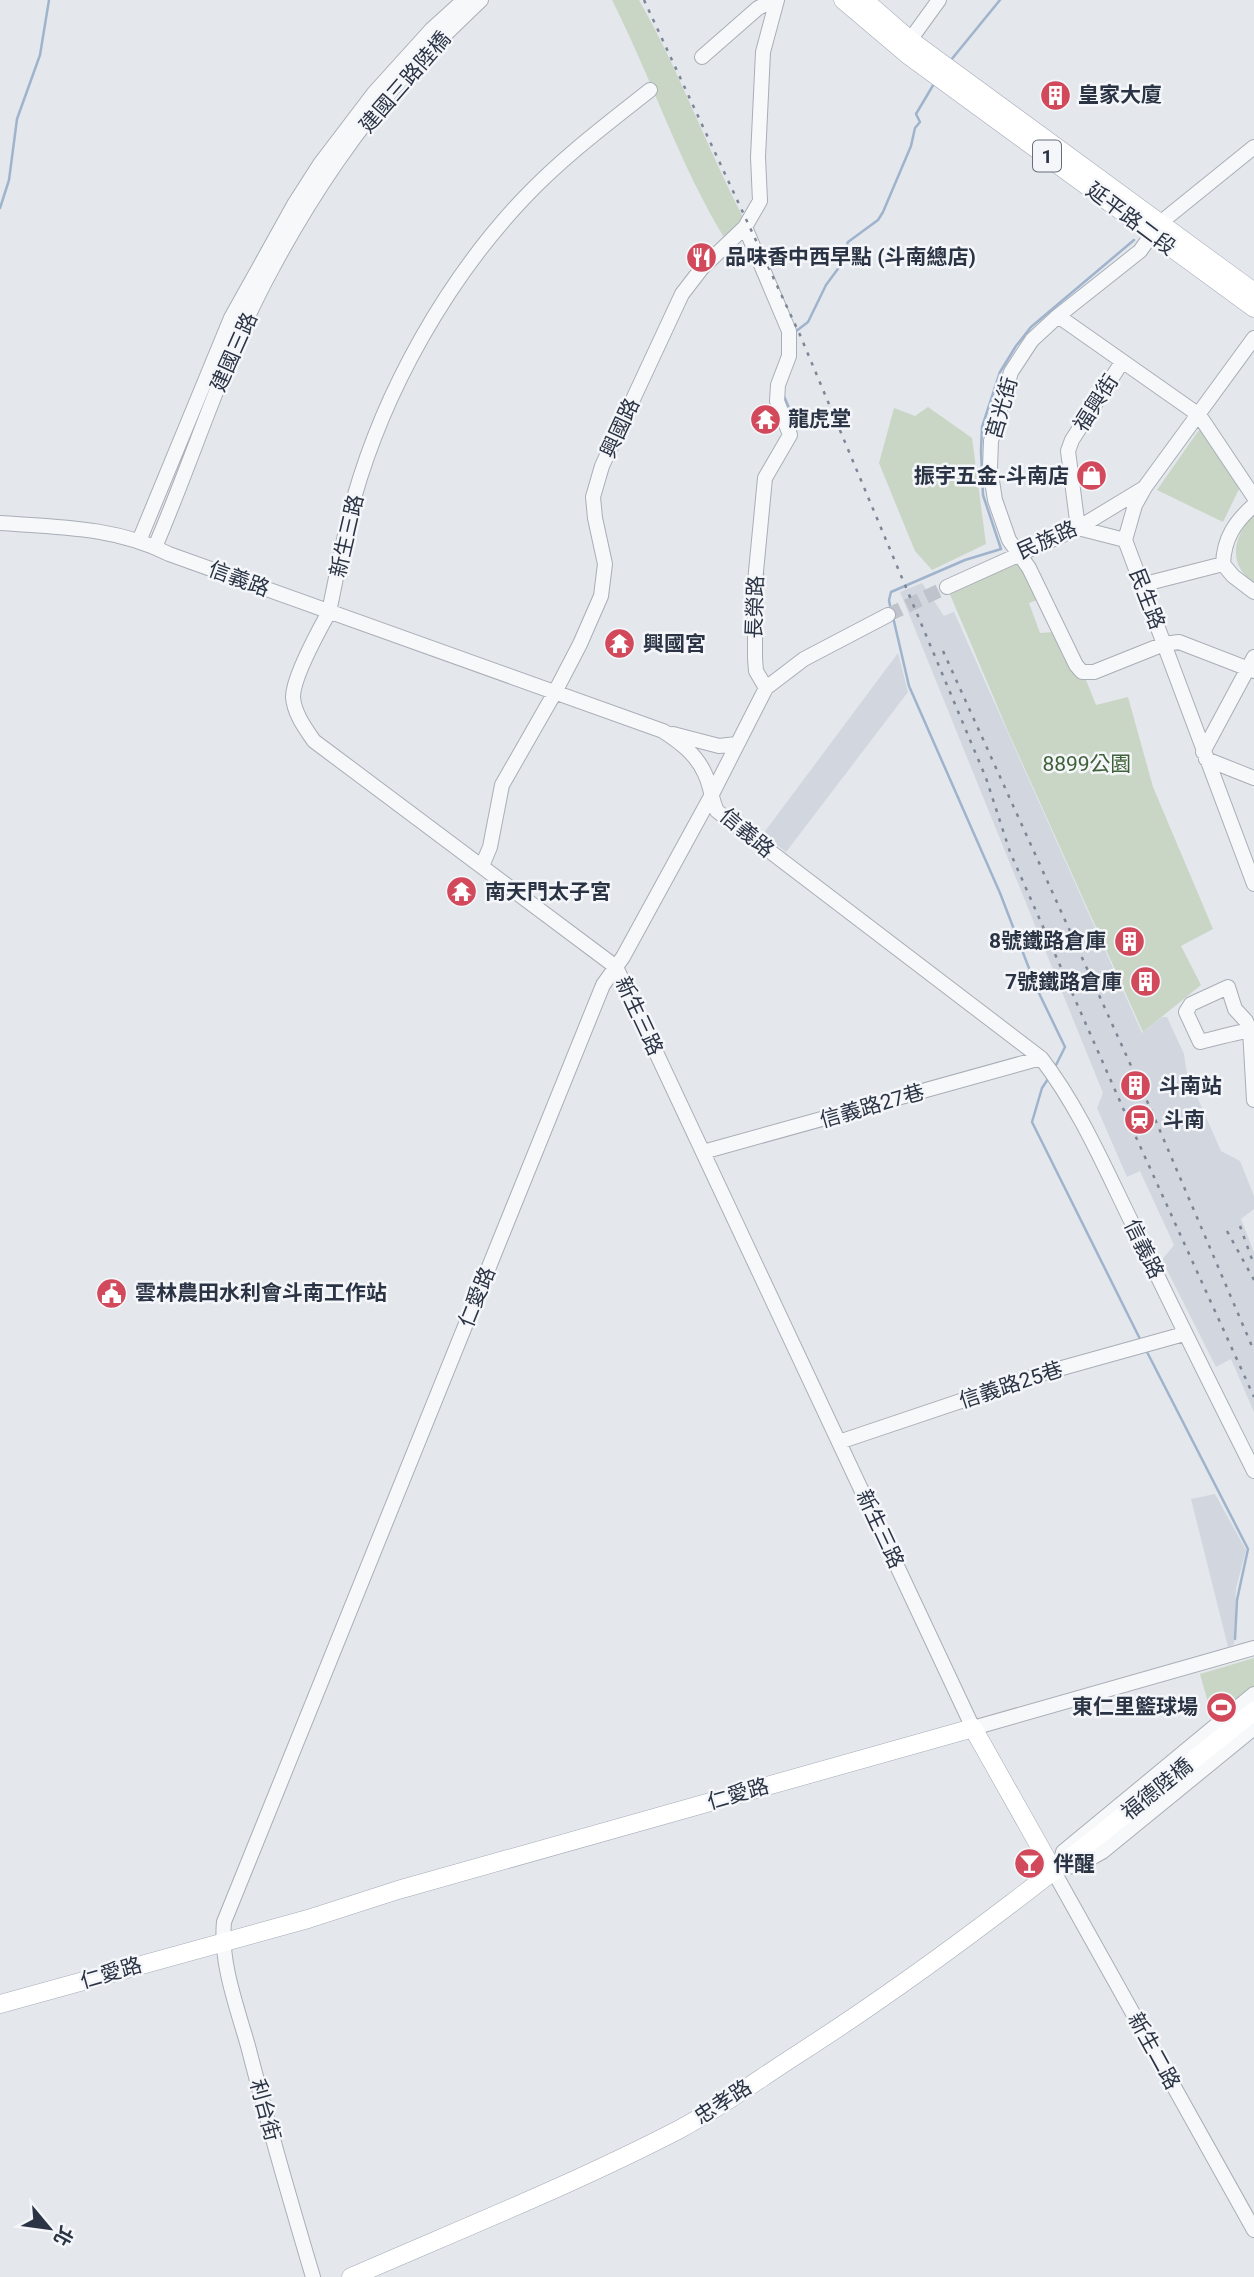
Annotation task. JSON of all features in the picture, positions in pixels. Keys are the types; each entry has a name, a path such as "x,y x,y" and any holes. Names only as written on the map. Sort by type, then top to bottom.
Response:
{"main road":[{"name":"延平路二段","path":"843,0 908,55 1155,228 1254,292"},
{"name":"延平路二段","path":"864,0 911,40 1254,308"},
{"name":"福德陸橋","path":"1057,1869 1254,1711"},
{"name":"仁愛路","path":"0,2004 308,1919 398,1890 973,1728"},
{"name":"新生三路","path":"973,1728 1057,1869"},
{"name":"忠孝路","path":"351,2277 564,2184 682,2128 868,2008 959,1944 1057,1869"}],"street":[{"name":"建國三路陸橋","path":"327,166 355,116 397,66 464,0"},
{"name":"建國三路陸橋","path":"327,166 364,127 411,69 481,0"},
{"path":"702,57 758,8 776,0"},
{"name":"興國路","path":"482,866 490,847 502,785 580,644 604,584 604,552 595,518 593,497 602,466 682,294 702,268 746,227 760,201 758,157 763,52 776,0"},
{"path":"911,40 939,0"},
{"name":"新生三路","path":"650,90 589,139 526,196 499,226 428,327 405,369 376,436 354,497 329,612 319,629 293,698 301,723 314,741 616,967 973,1728"},
{"name":"莒光街","path":"1164,644 1094,672 1083,672 1076,665 1029,568 1009,540 995,500 990,468 993,427 1011,372 1032,340 1140,251 1155,228 1254,148"},
{"name":"建國三路","path":"139,541 231,318 295,203 327,166"},
{"name":"建國三路","path":"155,547 233,352 272,268 303,215 327,166"},
{"name":"長榮路","path":"746,227 789,331 789,356 778,385 777,401 790,435 765,478 755,582 756,671 766,688"},
{"path":"1058,316 1199,415 1254,497"},
{"name":"民生路","path":"1254,338 1145,487 1135,505 1125,540 1254,884"},
{"name":"福興街","path":"1078,528 1068,451 1072,440 1122,362"},
{"name":"民族路","path":"947,587 1078,528 1145,487"},
{"path":"1254,505 1224,543 1223,564 1233,576 1254,592"},
{"name":"信義路","path":"0,523 78,528 139,541 554,694 663,731 683,746 705,773 710,797 717,811 1041,1058 1061,1083 1254,1471"},
{"path":"1078,528 1125,540"},
{"path":"1141,585 1223,564"},
{"path":"616,967 710,797 766,688 804,659 888,615"},
{"path":"1164,644 1179,642 1252,666 1204,756 1254,778"},
{"path":"663,731 719,746 737,744"},
{"name":"仁愛路","path":"222,1941 224,1922 330,1659 603,985 616,967"},
{"path":"1252,1030 1200,1042 1186,1012 1191,1004 1228,988 1235,1009 1252,1030 1254,1096"},
{"name":"信義路27巷","path":"703,1152 1041,1058"},
{"name":"信義路25巷","path":"839,1442 1044,1373 1184,1334"},
{"name":"仁愛路","path":"973,1728 1254,1648"},
{"name":"忠孝路","path":"1254,1694 1063,1852 1057,1869 1077,1866 1102,1852 1254,1728"},
{"name":"新生二路","path":"1057,1869 1254,2230"},
{"name":"利台街","path":"222,1941 265,2115 313,2277"}],"shaded area":[{"path":"922,583 944,616 954,612 1142,1033 1162,1017 1167,1017 1184,1054 1187,1074 1221,1151 1240,1161 1254,1196 1254,1209 1241,1219 1254,1252 1254,1412 1231,1359 1216,1367 1162,1260 1174,1245 1140,1171 1127,1177 1097,1108 1103,1093 900,592"},
{"path":"898,653 908,692 786,852 763,834"},
{"path":"1215,1494 1246,1550 1236,1588 1234,1644 1228,1647 1191,1499"}],"green space":[{"path":"612,0 639,0 667,53 743,217 725,239 694,181"},
{"path":"928,407 972,438 986,544 932,570 915,551 879,463 894,408 915,416"},
{"path":"1201,427 1240,487 1223,522 1157,490"},
{"path":"1254,515 1254,583 1240,568 1236,550 1241,532"},
{"name":"8899公園","path":"1019,559 1037,600 1029,603 1040,633 1053,632 1063,657 1086,680 1096,705 1128,697 1153,787 1213,929 1181,946 1201,985 1143,1032 1007,729 949,592"},
{"name":"東仁里籃球場","path":"1254,1658 1254,1690 1214,1724 1200,1674"}],"waterway":[{"path":"0,208 9,180 17,119 40,55 49,0"},
{"path":"951,60 1000,0"},
{"path":"795,332 808,322 826,285 840,266 848,242 878,220 883,212 911,146 915,128 920,122 916,114 935,82"},
{"path":"891,611 891,592 965,560 1001,549 983,495 981,451 982,427 1000,372 1031,327 1134,240"},
{"path":"783,394 796,424 796,437"},
{"path":"762,587 763,573"},
{"path":"893,617 909,686 1000,893 1037,989 1065,1047 1055,1067"},
{"path":"1048,1079 1042,1088 1032,1122 1141,1341"},
{"path":"1146,1350 1248,1549 1237,1600 1235,1639"}],"tunnel":[{"path":"888,615 947,587"}],"railway":[{"path":"644,0 800,335 986,778 1010,852 1254,1397"},
{"path":"943,651 1152,1112 1254,1351"},
{"path":"1240,1226 1254,1265"},
{"path":"1227,1231 1254,1280"}],"place":[{"name":"皇家大廈","path":"1055,95"},
{"name":"品味香中西早點 (斗南總店)","path":"702,257"},
{"name":"龍虎堂","path":"765,419"},
{"name":"振宇五金-斗南店","path":"1092,476"},
{"name":"興國宮","path":"620,644"},
{"name":"南天門太子宮","path":"462,892"},
{"name":"8號鐵路倉庫","path":"1129,941"},
{"name":"7號鐵路倉庫","path":"1145,982"},
{"name":"斗南站","path":"1136,1086"},
{"name":"斗南","path":"1140,1120"},
{"name":"雲林農田水利會斗南工作站","path":"112,1293"},
{"name":"東仁里籃球場","path":"1221,1707"},
{"name":"伴醒","path":"1030,1864"}]}
